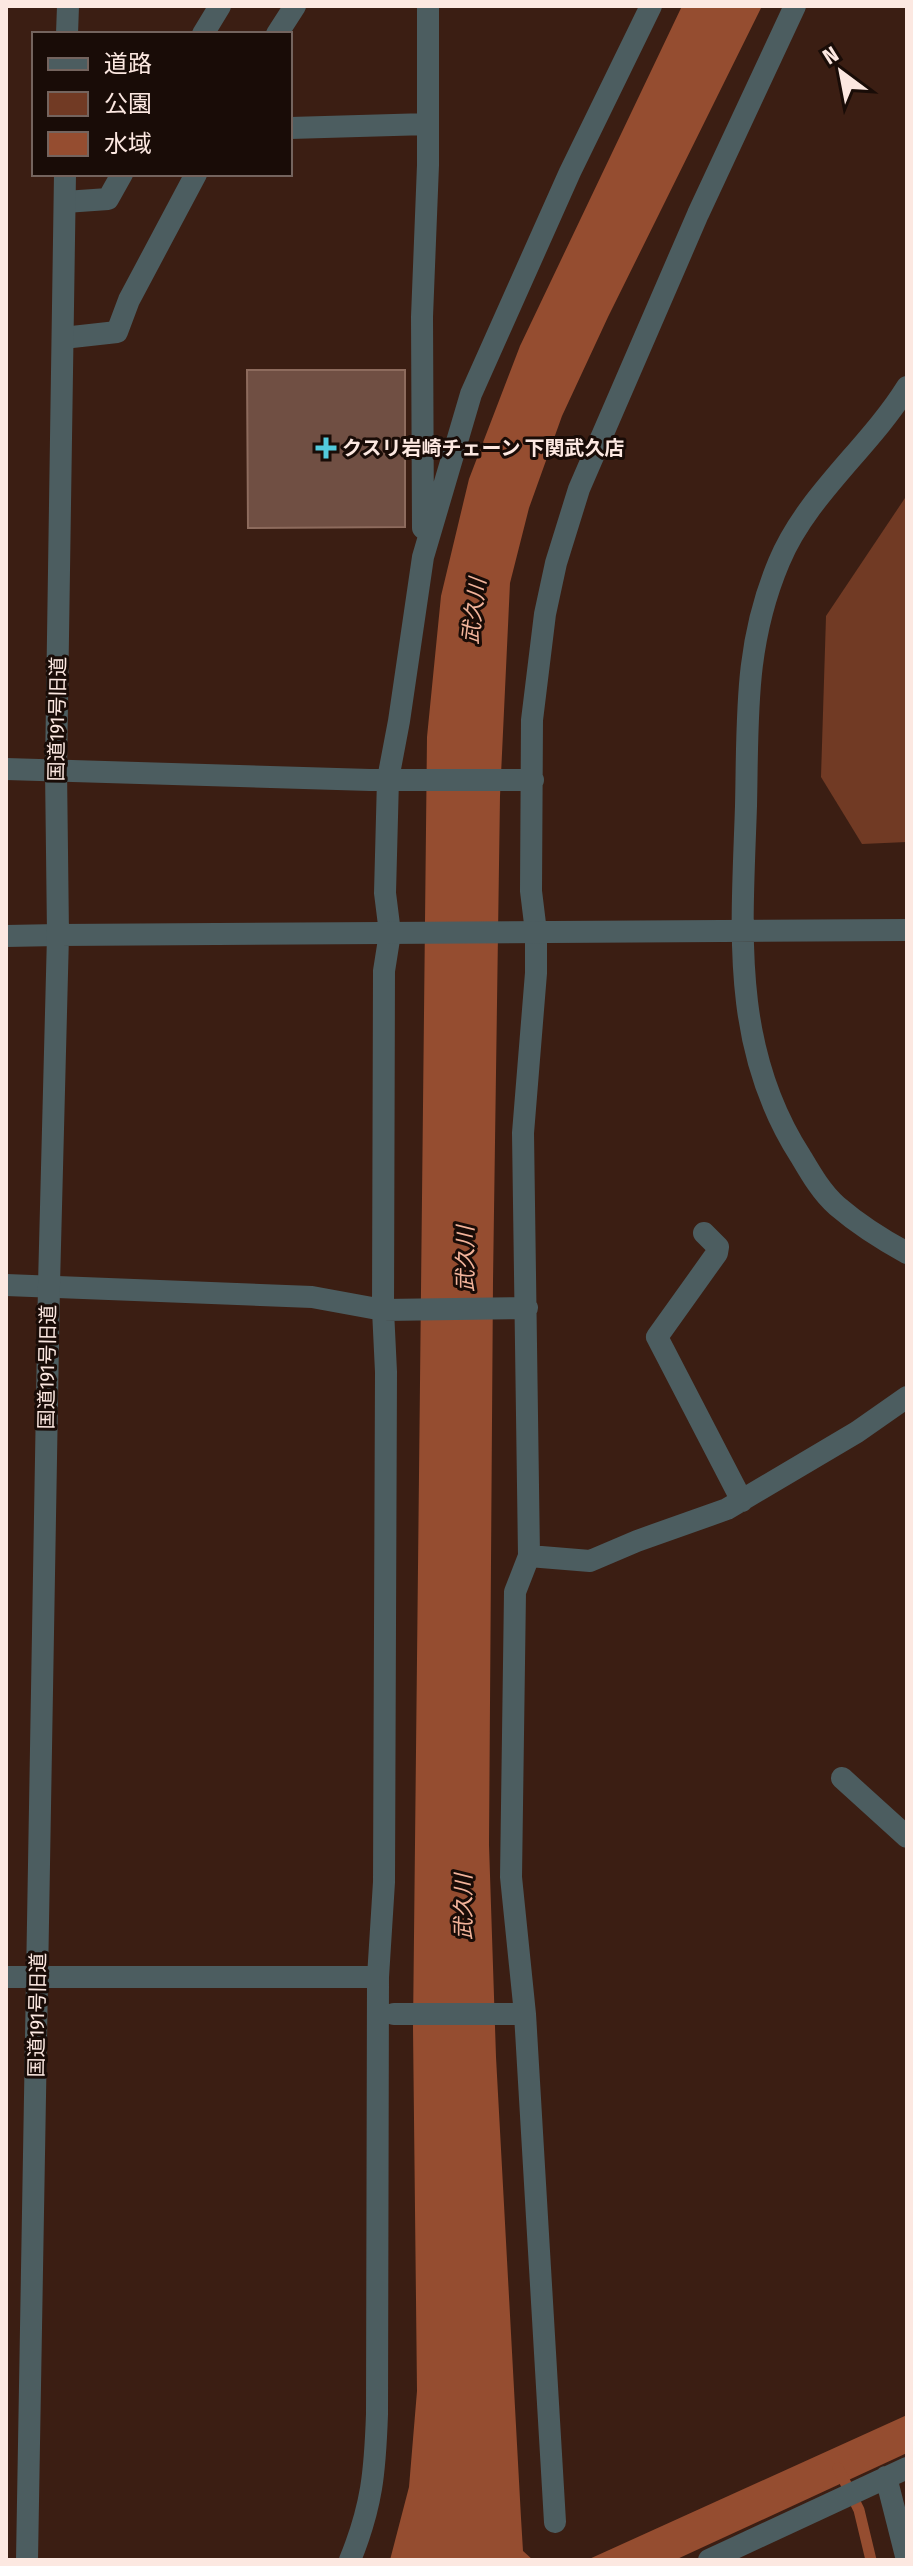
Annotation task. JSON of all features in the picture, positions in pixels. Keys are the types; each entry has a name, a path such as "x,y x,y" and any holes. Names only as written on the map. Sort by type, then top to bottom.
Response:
{"street":[{"path":"67,32 68,6"},
{"path":"204,32 220,6"},
{"path":"278,32 295,6"},
{"path":"423,557 422,317 428,6"},
{"path":"350,2560 365,2523 375,2473 378,1977 384,1882 386,1372 390,1310 384,971 400,933 385,893 399,721 423,557 471,394 570,172 651,6"},
{"path":"555,2522 511,1877 515,1592 529,1556 518,1308 523,1133 536,973 528,932 531,891 525,780 532,705 556,563 579,489 698,214 795,6"},
{"path":"292,128 428,124"},
{"name":"国道191号旧道","path":"27,2560 58,935 56,769 65,176"},
{"path":"65,202 108,199 121,176"},
{"path":"63,338 117,332 129,300 195,176"},
{"path":"907,387 811,508 780,558 759,614 749,668 742,931 744,987 760,1074 790,1141 834,1204 907,1253"},
{"path":"6,769 525,780"},
{"path":"6,936 907,930"},
{"path":"704,1233 718,1247 717,1253 657,1337 742,1501"},
{"path":"6,1285 312,1297 390,1310 518,1308"},
{"path":"529,1556 590,1561 727,1509 857,1432 907,1397"},
{"path":"842,1778 907,1837"},
{"path":"6,1977 378,1977"},
{"path":"394,2014 520,2014"},
{"path":"709,2560 907,2468"},
{"path":"880,2480 907,2560"}],"green space":[{"path":"907,495 907,842 862,844 821,777 826,616"}],"water":[{"name":"武久川","path":"682,6 762,6 562,416 529,508 510,583 500,796 489,1845 496,2057 523,2551 533,2560 390,2560 409,2487 417,2391 413,2028 427,737 441,596 469,479 520,346"},
{"path":"907,2415 907,2453 675,2560 587,2560"}],"building":[{"name":"クスリ岩崎チェーン 下関武久店","path":"247,370 405,370 405,527 248,528"}],"waterway":[{"path":"838,2468 859,2510 871,2560"}],"place":[{"name":"クスリ岩崎チェーン 下関武久店","path":"326,448"}]}
